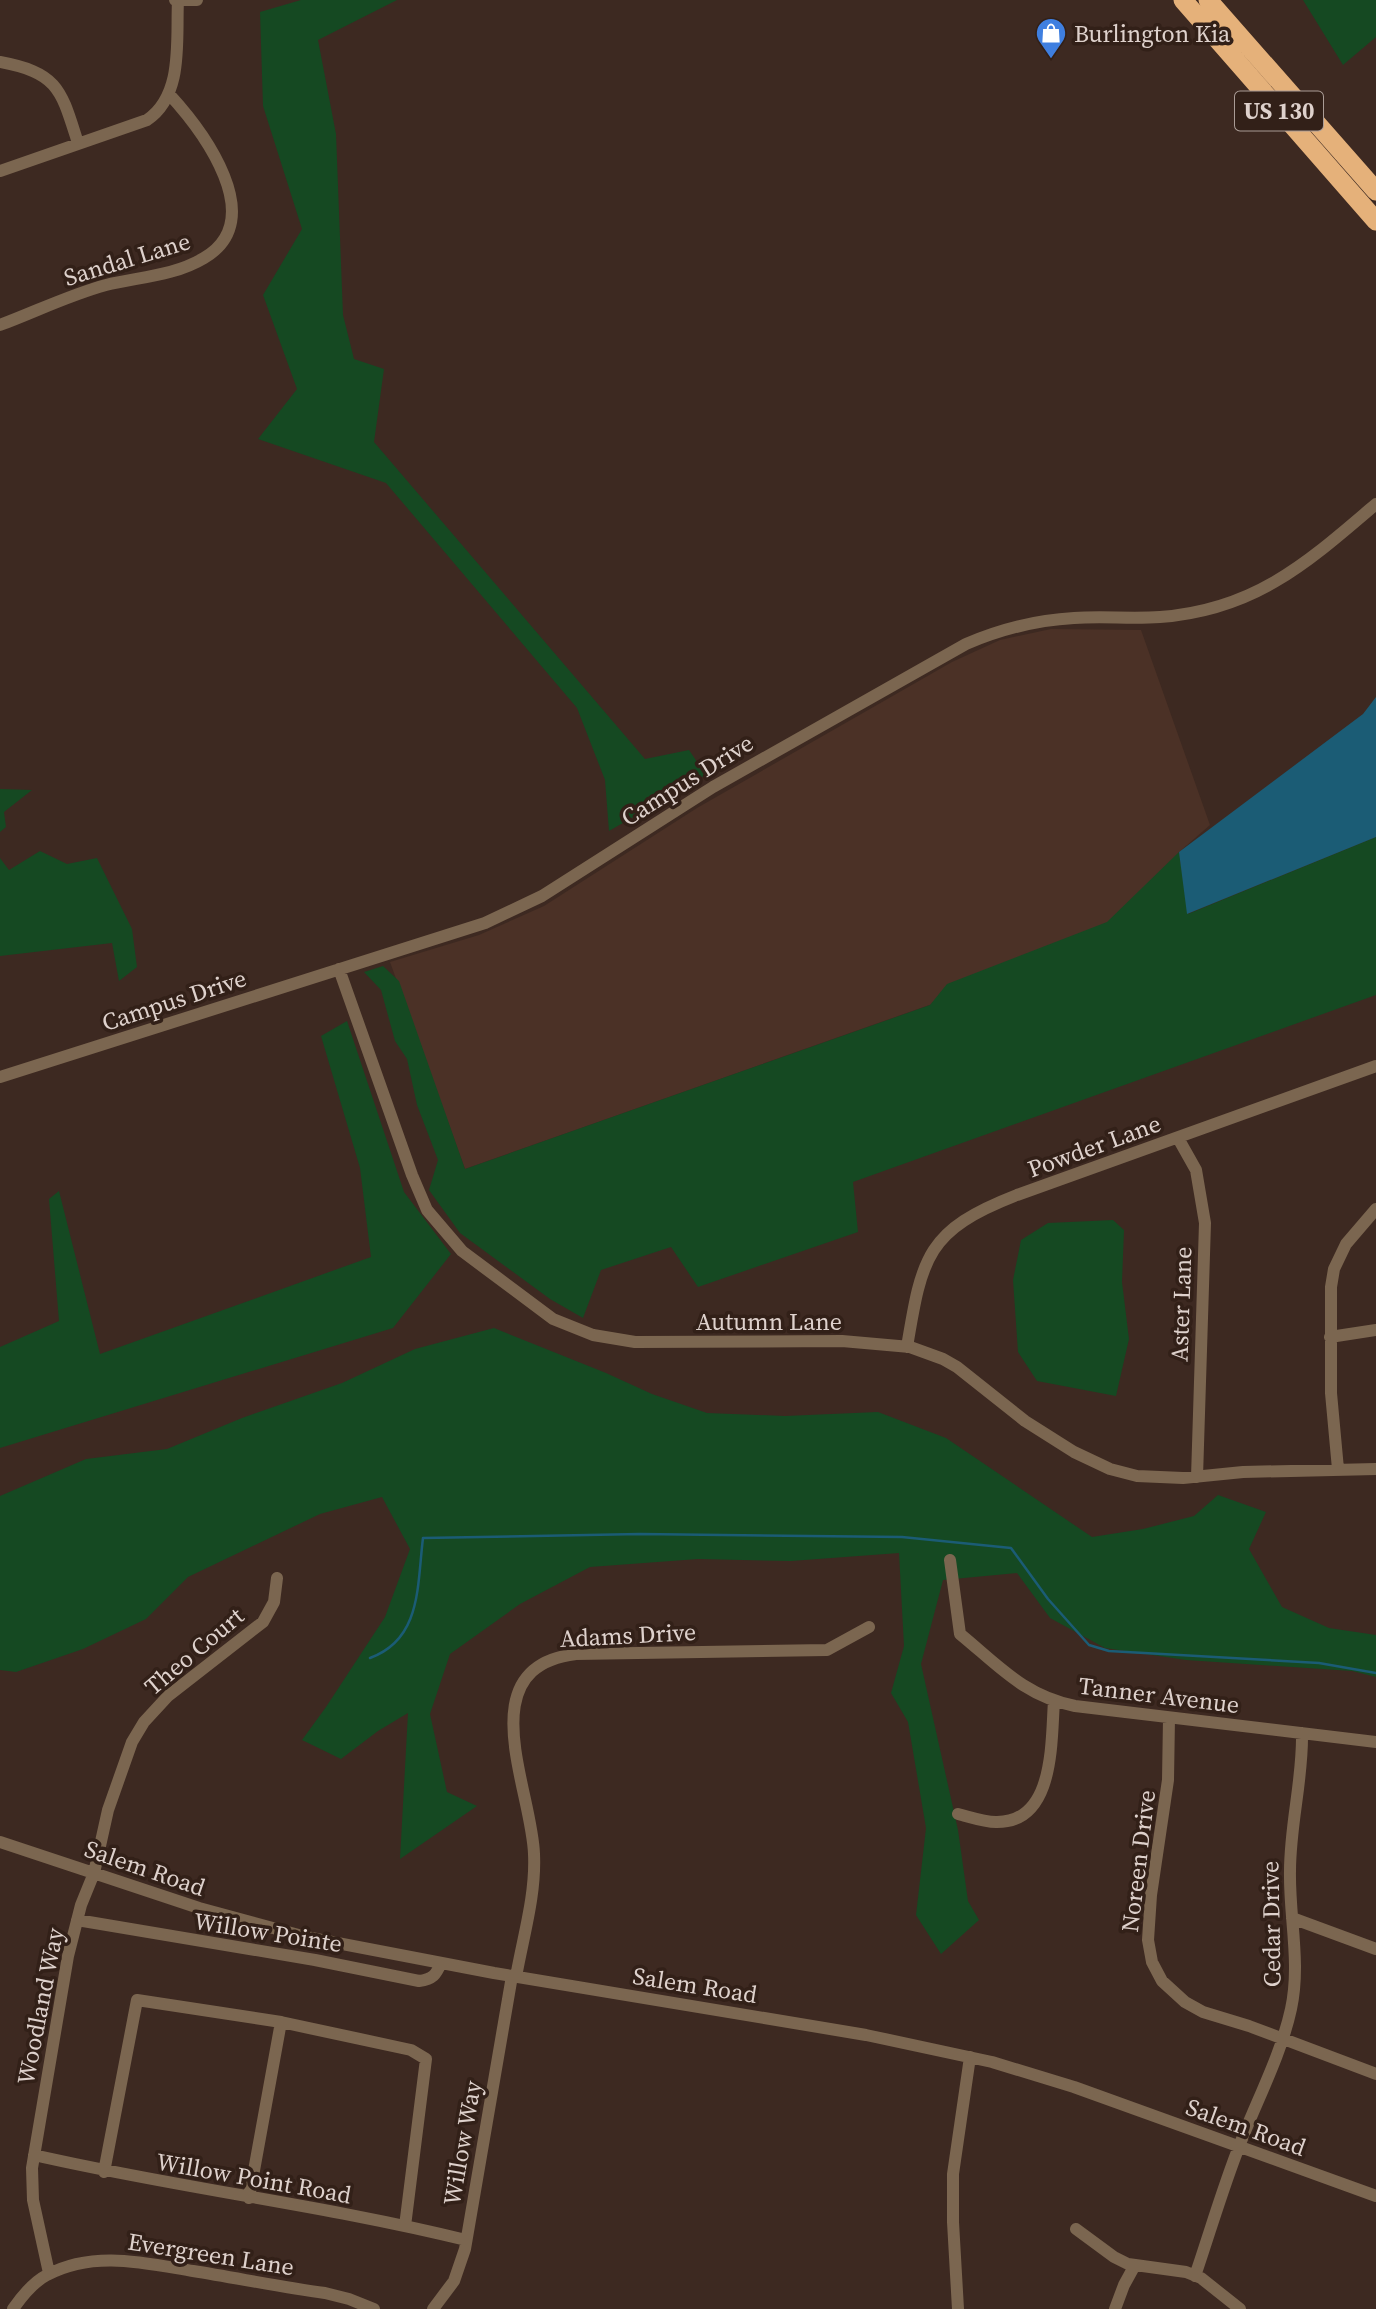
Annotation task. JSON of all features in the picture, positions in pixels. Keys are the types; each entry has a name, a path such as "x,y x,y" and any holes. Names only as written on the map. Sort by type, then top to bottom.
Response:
{"highway":[{"name":"US 130","path":"1183,0 1376,221"},
{"name":"US 130","path":"1208,0 1376,191"}],"street":[{"path":"0,172 147,120 156,113 169,94 174,78 177,0 197,0"},
{"path":"0,62 29,69 49,79 65,103 78,143"},
{"name":"Sandal Lane","path":"0,325 94,289 185,267 205,258 226,237 232,218 228,187 195,123 169,94"},
{"name":"Campus Drive","path":"0,1077 485,923 526,905 561,885 713,787 966,644 1003,630 1033,623 1073,618 1160,617 1205,611 1236,601 1290,575 1320,553 1376,504"},
{"name":"Autumn Lane","path":"339,969 427,1210 462,1251 541,1311 579,1330 628,1341 842,1341 907,1347 927,1352 957,1367 1026,1420 1098,1464 1137,1476 1167,1478 1243,1472 1376,1469"},
{"name":"Powder Lane","path":"907,1347 916,1291 926,1262 939,1242 958,1225 991,1205 1376,1066"},
{"name":"Aster Lane","path":"1178,1138 1196,1170 1205,1223 1197,1477"},
{"path":"1338,1469 1331,1393 1329,1306 1334,1269 1357,1230 1376,1209"},
{"path":"1330,1337 1376,1329"},
{"name":"Tanner Avenue","path":"950,1560 960,1634 1009,1677 1034,1693 1075,1706 1376,1742"},
{"name":"Theo Court","path":"94,1873 120,1774 138,1732 168,1696 262,1622 274,1602 277,1578"},
{"name":"Adams Drive","path":"514,1976 532,1889 534,1856 531,1822 514,1745 513,1710 520,1688 542,1664 576,1654 827,1650 869,1626"},
{"path":"958,1814 996,1822 1013,1820 1030,1808 1042,1792 1048,1774 1054,1701"},
{"name":"Noreen Drive","path":"1170,1717 1168,1780 1149,1917 1148,1940 1152,1962 1169,1989 1194,2007 1376,2074"},
{"name":"Cedar Drive","path":"1195,2276 1239,2147 1290,2013 1296,1980 1290,1859 1303,1759 1302,1733"},
{"name":"Salem Road","path":"0,1842 177,1902 327,1941 856,2034 970,2057 1074,2087 1376,2196"},
{"name":"Woodland Way","path":"49,2273 33,2200 34,2155 67,1965 81,1905 94,1873"},
{"path":"1292,1918 1376,1949"},
{"name":"Willow Pointe","path":"78,1920 315,1960 419,1981 430,1980 436,1975 441,1963"},
{"name":"Willow Way","path":"433,2309 446,2294 457,2274 466,2240 514,1976"},
{"path":"104,2172 137,2000 281,2022 411,2050 426,2059 405,2226"},
{"path":"249,2198 281,2022"},
{"path":"958,2309 953,2174 970,2057"},
{"name":"Willow Point Road","path":"34,2155 104,2172 405,2226 466,2240"},
{"path":"1076,2229 1114,2257 1135,2265 1177,2270 1195,2276 1240,2309"},
{"name":"Evergreen Lane","path":"13,2309 33,2286 49,2273 95,2261 138,2262 325,2293 374,2309"},
{"path":"1115,2309 1135,2265"}],"shaded area":[{"path":"1051,629 1141,630 1210,825 1179,852 1187,914 465,1169 390,962 479,935 544,906 697,808 952,662 1000,640"}],"green space":[{"path":"301,0 397,0 318,40 336,134 343,315 354,359 384,369 374,442 645,759 689,750 706,775 609,831 605,780 577,708 386,483 258,439 297,389 263,295 302,229 263,106 260,12"},
{"path":"1303,0 1376,0 1376,37 1343,65"},
{"path":"0,789 32,790 4,812 6,827 0,832"},
{"path":"1376,837 1376,995 853,1182 858,1232 698,1287 671,1247 601,1270 583,1318 550,1299 460,1233 429,1190 438,1160 417,1105 407,1059 395,1041 381,990 364,972 383,966 399,981 465,1169 930,1005 947,984 1107,922 1179,852 1188,914"},
{"path":"40,851 67,864 97,858 132,929 137,967 119,981 112,943 0,956 0,858 9,870"},
{"path":"347,1021 404,1192 451,1254 393,1328 0,1448 0,1347 59,1321 49,1199 59,1191 100,1354 371,1257 360,1168 321,1036"},
{"path":"1113,1220 1124,1230 1122,1282 1129,1339 1116,1396 1037,1381 1018,1352 1013,1280 1021,1240 1048,1223"},
{"path":"494,1328 652,1394 707,1413 785,1416 878,1412 946,1438 1092,1537 1143,1529 1194,1516 1218,1495 1266,1512 1249,1549 1282,1607 1329,1628 1376,1635 1376,1677 1352,1671 1186,1660 1105,1648 1050,1618 1017,1573 943,1580 921,1664 958,1830 968,1901 979,1920 941,1954 916,1915 926,1828 908,1722 891,1693 904,1646 899,1553 791,1561 698,1559 590,1567 520,1604 450,1654 430,1714 447,1792 477,1806 400,1859 408,1713 378,1731 341,1759 302,1740 385,1617 410,1549 382,1497 320,1514 188,1577 146,1619 83,1649 16,1672 0,1670 0,1496 86,1459 167,1449 242,1418 342,1383 415,1349"}],"water":[{"path":"1376,697 1376,837 1187,914 1179,852 1363,714"}],"waterway":[{"path":"370,1658 387,1649 399,1638 408,1624 417,1592 423,1538 640,1534 902,1537 1011,1548 1048,1599 1089,1645 1109,1651 1319,1663 1376,1673"}],"place":[{"name":"Burlington Kia","path":"1051,60"}]}
